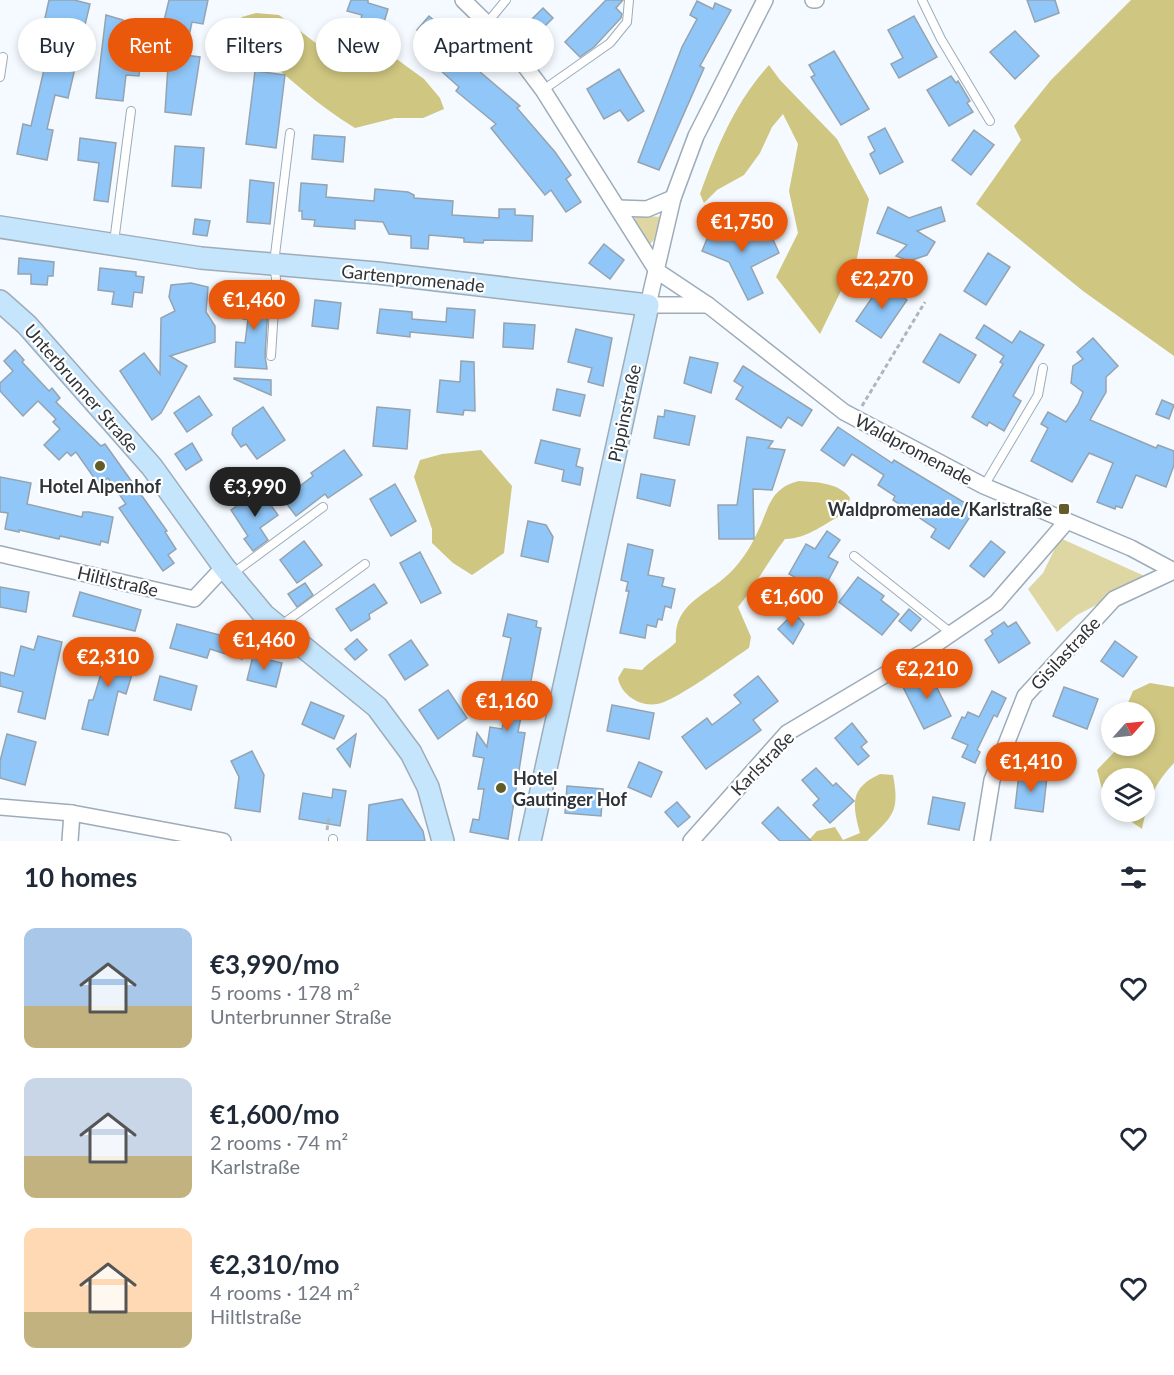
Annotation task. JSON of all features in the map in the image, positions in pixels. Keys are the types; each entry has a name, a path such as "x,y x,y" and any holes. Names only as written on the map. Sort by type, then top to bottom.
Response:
{"street":[{"name":"Waldpromenade","path":"463,0 481,18"},
{"name":"Pippinstraße","path":"530,841 673,198 696,136 765,0"},
{"name":"Waldpromenade","path":"530,72 657,270 708,305 855,418 984,486 1131,548 1174,571"},
{"path":"618,208 647,209 673,198"},
{"name":"Gartenpromenade","path":"0,227 201,258 274,263 648,305"},
{"name":"Unterbrunner Straße","path":"0,301 27,325 152,467 227,571 264,615 377,707 411,753 428,787 443,841"},
{"path":"648,305 708,305"},
{"name":"Karlstraße","path":"691,841 787,733 996,603 1067,521"},
{"name":"Hiltlstraße","path":"0,554 194,599 227,571"},
{"name":"Gisilastraße","path":"981,841 992,780 1025,696 1114,599 1174,571"},
{"path":"0,807 72,813 223,841"},
{"path":"70,841 72,813"}],"lane":[{"path":"492,18 506,0"},
{"path":"543,90 610,43 627,22 629,0"},
{"path":"922,0 941,39 990,121"},
{"path":"0,77 3,57"},
{"path":"113,246 131,111"},
{"path":"272,356 276,279 274,263 290,133"},
{"path":"984,486 1038,394 1043,368"},
{"path":"227,571 323,507"},
{"path":"854,555 951,633"},
{"path":"279,627 365,564"}],"path":[{"path":"855,418 926,302"}],"shaded area":[{"path":"1131,0 1174,0 1174,356 1083,291 976,204 1021,140 1014,126 1051,80"},
{"path":"256,13 279,15 283,18 241,18"},
{"path":"304,34 316,43 316,72 401,72 401,62 424,79 440,98 444,109 423,118 395,118 355,128 324,107 282,72 304,72"},
{"path":"769,65 780,80 837,139 869,199 857,258 820,334 776,277 798,233 789,191 798,144 783,114 772,127 760,153 744,175 717,190 704,203 700,194 720,143 736,111"},
{"path":"639,215 660,217 654,240 649,245 633,220"},
{"path":"481,450 512,486 504,553 472,575 453,563 432,543 432,529 414,477 420,460 442,454"},
{"path":"799,481 827,484 846,493 850,498 846,513 809,533 785,539 779,547 738,607 751,637 749,648 677,696 657,704 644,704 632,698 623,690 618,678 624,668 642,670 676,642 676,630 684,611 734,569 751,544 776,494 789,484"},
{"path":"1060,538 1149,578 1077,615 1057,632 1028,589 1043,573"},
{"path":"1150,683 1174,687 1174,763 1155,789 1155,768 1101,768 1101,785 1097,770 1110,756 1155,756 1155,702 1128,702 1133,691"},
{"path":"880,774 893,775 895,806 888,819 867,841 808,841 817,831 835,827 843,840 860,833 855,805 858,791 870,779"},
{"path":"1132,822 1144,822 1142,829"}],"building":[{"path":"49,0 74,0 90,4 87,18 45,18"},
{"path":"169,0 208,0 203,24 193,22 193,18 165,18"},
{"path":"351,0 368,0 368,3 388,9 385,18 361,18 362,15 347,11"},
{"path":"606,0 623,0 616,8 622,14 621,18 594,47 580,57 565,42"},
{"path":"1027,0 1055,0 1059,13 1035,22"},
{"path":"697,1 713,9 715,3 731,10 700,66 704,68 659,170 638,162 682,47 697,19 690,15"},
{"path":"543,8 553,18 533,18"},
{"path":"106,15 116,18 108,18 108,72 139,72 139,76 126,75 123,101 96,98"},
{"path":"914,16 937,57 899,78 891,64 903,58 888,30"},
{"path":"1015,31 1039,56 1015,79 990,52"},
{"path":"834,51 869,109 841,125 811,77 815,75 809,65"},
{"path":"193,56 200,57 191,115 165,112 168,72 193,72"},
{"path":"619,69 644,111 628,121 620,110 604,119 587,89"},
{"path":"43,72 74,72 68,98 55,95 47,129 53,130 47,160 17,154 23,124 31,126"},
{"path":"255,72 285,75 276,148 246,144"},
{"path":"442,72 480,72 520,106 517,108 555,152 571,175 566,179 581,202 566,212 551,190 545,195 491,128 496,124 456,91 459,87"},
{"path":"951,76 956,83 958,81 970,101 967,103 973,112 949,126 927,90"},
{"path":"885,128 903,162 880,174 870,154 875,151 868,137"},
{"path":"974,130 994,145 971,175 952,160"},
{"path":"314,135 345,137 343,162 312,159"},
{"path":"80,138 116,143 108,202 94,200 99,163 78,160"},
{"path":"175,146 204,148 201,188 172,186"},
{"path":"250,180 274,183 270,224 247,222"},
{"path":"301,183 327,185 326,197 374,201 375,189 408,192 414,195 414,198 453,201 452,215 499,218 499,209 515,209 515,215 533,216 532,241 464,242 464,238 429,235 428,249 411,248 411,236 389,234 383,222 355,220 355,229 314,226 315,220 302,219 302,211 299,211"},
{"path":"888,207 909,218 941,207 945,221 917,231 935,242 927,255 909,261 896,256 907,245 877,233"},
{"path":"195,219 210,221 207,236 193,234"},
{"path":"714,222 746,235 767,226 779,253 751,267 763,293 748,300 729,262 702,251"},
{"path":"604,244 624,260 610,279 589,263"},
{"path":"988,253 1010,267 986,305 964,291"},
{"path":"19,258 54,262 53,276 48,276 47,285 31,284 31,274 18,274"},
{"path":"100,268 136,272 136,276 144,277 142,293 134,292 132,307 112,304 114,292 98,290"},
{"path":"191,283 208,287 206,312 215,326 215,342 170,356 187,366 161,413 152,420 120,371 144,353 160,374 161,318 175,311 169,297 171,285"},
{"path":"882,283 907,300 881,338 856,321"},
{"path":"245,288 269,290 265,356 267,369 235,367 236,342 245,343 248,319 243,319"},
{"path":"315,300 341,303 338,329 312,326"},
{"path":"447,308 475,310 473,338 410,332 410,337 377,333 380,309 412,312 412,319 446,322"},
{"path":"504,323 535,325 533,349 503,347"},
{"path":"984,325 1012,343 1020,331 1044,345 1013,396 1021,401 1004,431 989,422 987,426 972,417 1003,364 1000,362 1004,356 976,338"},
{"path":"576,329 612,338 603,386 588,382 592,368 568,362"},
{"path":"940,334 976,355 959,383 923,362"},
{"path":"1093,338 1118,366 1106,377 1106,392 1090,420 1156,448 1158,445 1174,451 1174,465 1166,487 1136,475 1122,508 1116,506 1115,509 1097,502 1113,463 1089,453 1072,482 1031,461 1048,428 1041,424 1048,412 1066,422 1078,404 1083,392 1071,383 1073,366 1083,359 1077,352"},
{"path":"15,350 24,360 22,362 49,391 52,388 60,398 56,402 101,446 105,444 167,531 165,532 176,549 168,555 174,563 163,571 119,508 126,504 108,478 99,485 76,452 71,456 67,452 59,460 44,445 60,429 53,422 56,419 38,401 23,416 0,391 0,383 13,371 4,361"},
{"path":"690,357 718,363 711,393 684,383"},
{"path":"461,361 474,362 475,411 464,410 463,415 437,412 440,380 460,382"},
{"path":"743,366 812,410 802,426 788,417 781,428 736,399 743,387 734,381"},
{"path":"234,379 271,380 271,395"},
{"path":"557,389 585,395 580,416 553,410"},
{"path":"199,396 212,415 187,432 174,413"},
{"path":"1162,400 1174,405 1169,419 1156,414"},
{"path":"263,407 285,440 257,459 246,444 241,447 232,434 233,428"},
{"path":"377,407 410,410 407,449 373,446"},
{"path":"665,410 695,416 689,445 654,438 658,416 664,417"},
{"path":"838,427 892,463 894,460 975,509 949,549 931,537 936,529 893,500 895,496 878,485 884,475 852,454 844,466 821,450"},
{"path":"747,437 773,441 768,448 785,450 772,490 753,489 754,539 719,539 718,505 737,505"},
{"path":"541,440 580,449 576,466 583,468 580,485 562,481 564,470 535,463"},
{"path":"192,443 202,460 186,470 175,454"},
{"path":"344,450 362,475 328,498 325,494 296,516 283,499 313,476 311,473"},
{"path":"641,474 675,480 670,506 637,498"},
{"path":"0,477 31,483 27,504 82,517 83,512 89,512 113,517 108,543 101,541 100,545 60,536 59,539 5,529 8,513 0,512"},
{"path":"395,484 416,521 391,536 370,499"},
{"path":"260,490 278,515 260,528 268,540 253,551 244,539 248,536 231,510"},
{"path":"528,521 546,525 553,537 548,562 521,556"},
{"path":"827,531 840,540 828,557 838,562 823,590 818,590 789,574 806,544 815,549"},
{"path":"304,541 322,565 297,583 280,560"},
{"path":"991,541 1005,552 984,577 970,566"},
{"path":"628,544 653,550 648,575 664,578 662,586 675,589 671,608 665,606 662,620 658,619 656,627 647,625 645,638 620,633 629,591 626,591 628,582 621,580"},
{"path":"420,552 441,593 421,603 400,563"},
{"path":"858,577 884,596 881,600 899,614 882,635 839,602"},
{"path":"305,583 313,595 297,607 288,594"},
{"path":"374,584 387,603 369,614 370,619 351,631 336,609"},
{"path":"0,587 29,592 26,612 0,607"},
{"path":"80,592 141,610 135,631 73,616"},
{"path":"909,609 921,619 911,631 899,621"},
{"path":"794,613 804,624 793,644 778,629"},
{"path":"508,614 537,621 536,627 541,628 526,707 523,706 518,732 525,733 508,839 470,832 473,819 479,820 484,789 478,789 484,758 473,756 477,733 487,747 490,727 502,729 507,703 494,701 496,688 500,689 511,638 503,636"},
{"path":"1004,622 1008,627 1016,622 1030,643 999,663 985,640 993,634 991,631"},
{"path":"177,624 247,642 242,659 210,649 207,658 170,648"},
{"path":"38,636 62,642 45,719 18,712 23,692 0,686 0,672 14,676 21,646 34,650"},
{"path":"357,639 367,650 355,660 345,649"},
{"path":"411,640 428,665 405,680 389,655"},
{"path":"1115,641 1137,657 1123,677 1101,661"},
{"path":"100,646 137,658 126,694 118,691 108,735 82,729 89,700 93,700 101,674 92,671"},
{"path":"253,656 282,663 276,687 247,680"},
{"path":"929,672 951,716 924,729 902,685"},
{"path":"160,676 197,686 191,710 154,700"},
{"path":"758,676 778,701 753,720 761,730 706,769 682,737 707,718 712,725 741,703 734,695"},
{"path":"1064,687 1098,699 1087,729 1053,716"},
{"path":"448,690 467,718 438,739 419,710"},
{"path":"992,691 1006,698 997,717 994,715 977,750 980,752 975,763 962,757 968,745 952,738 962,717 965,718 968,712 979,717"},
{"path":"311,702 344,716 334,739 302,724"},
{"path":"612,705 654,713 649,739 607,731"},
{"path":"852,723 867,742 861,747 869,756 858,765 835,738"},
{"path":"7,734 36,742 25,785 0,778 0,761"},
{"path":"356,734 350,767 337,749"},
{"path":"252,751 264,775 260,812 235,808 239,777 231,761"},
{"path":"639,762 662,772 651,797 628,787"},
{"path":"816,768 833,786 836,783 854,801 830,823 813,805 819,799 802,780"},
{"path":"1019,773 1047,777 1043,812 1015,808"},
{"path":"567,786 603,789 601,816 565,813"},
{"path":"333,789 346,791 340,826 299,819 303,793 332,798"},
{"path":"933,797 965,803 959,830 928,824"},
{"path":"402,799 423,831 425,841 367,841 369,805"},
{"path":"677,802 690,817 678,827 665,812"},
{"path":"778,807 811,841 780,841 762,823"}],"place":[{"name":"Hotel Alpenhof","path":"100,466"},
{"name":"Waldpromenade/Karlstraße","path":"1064,509"},
{"name":"Hotel Gautinger Hof","path":"501,788"}]}
